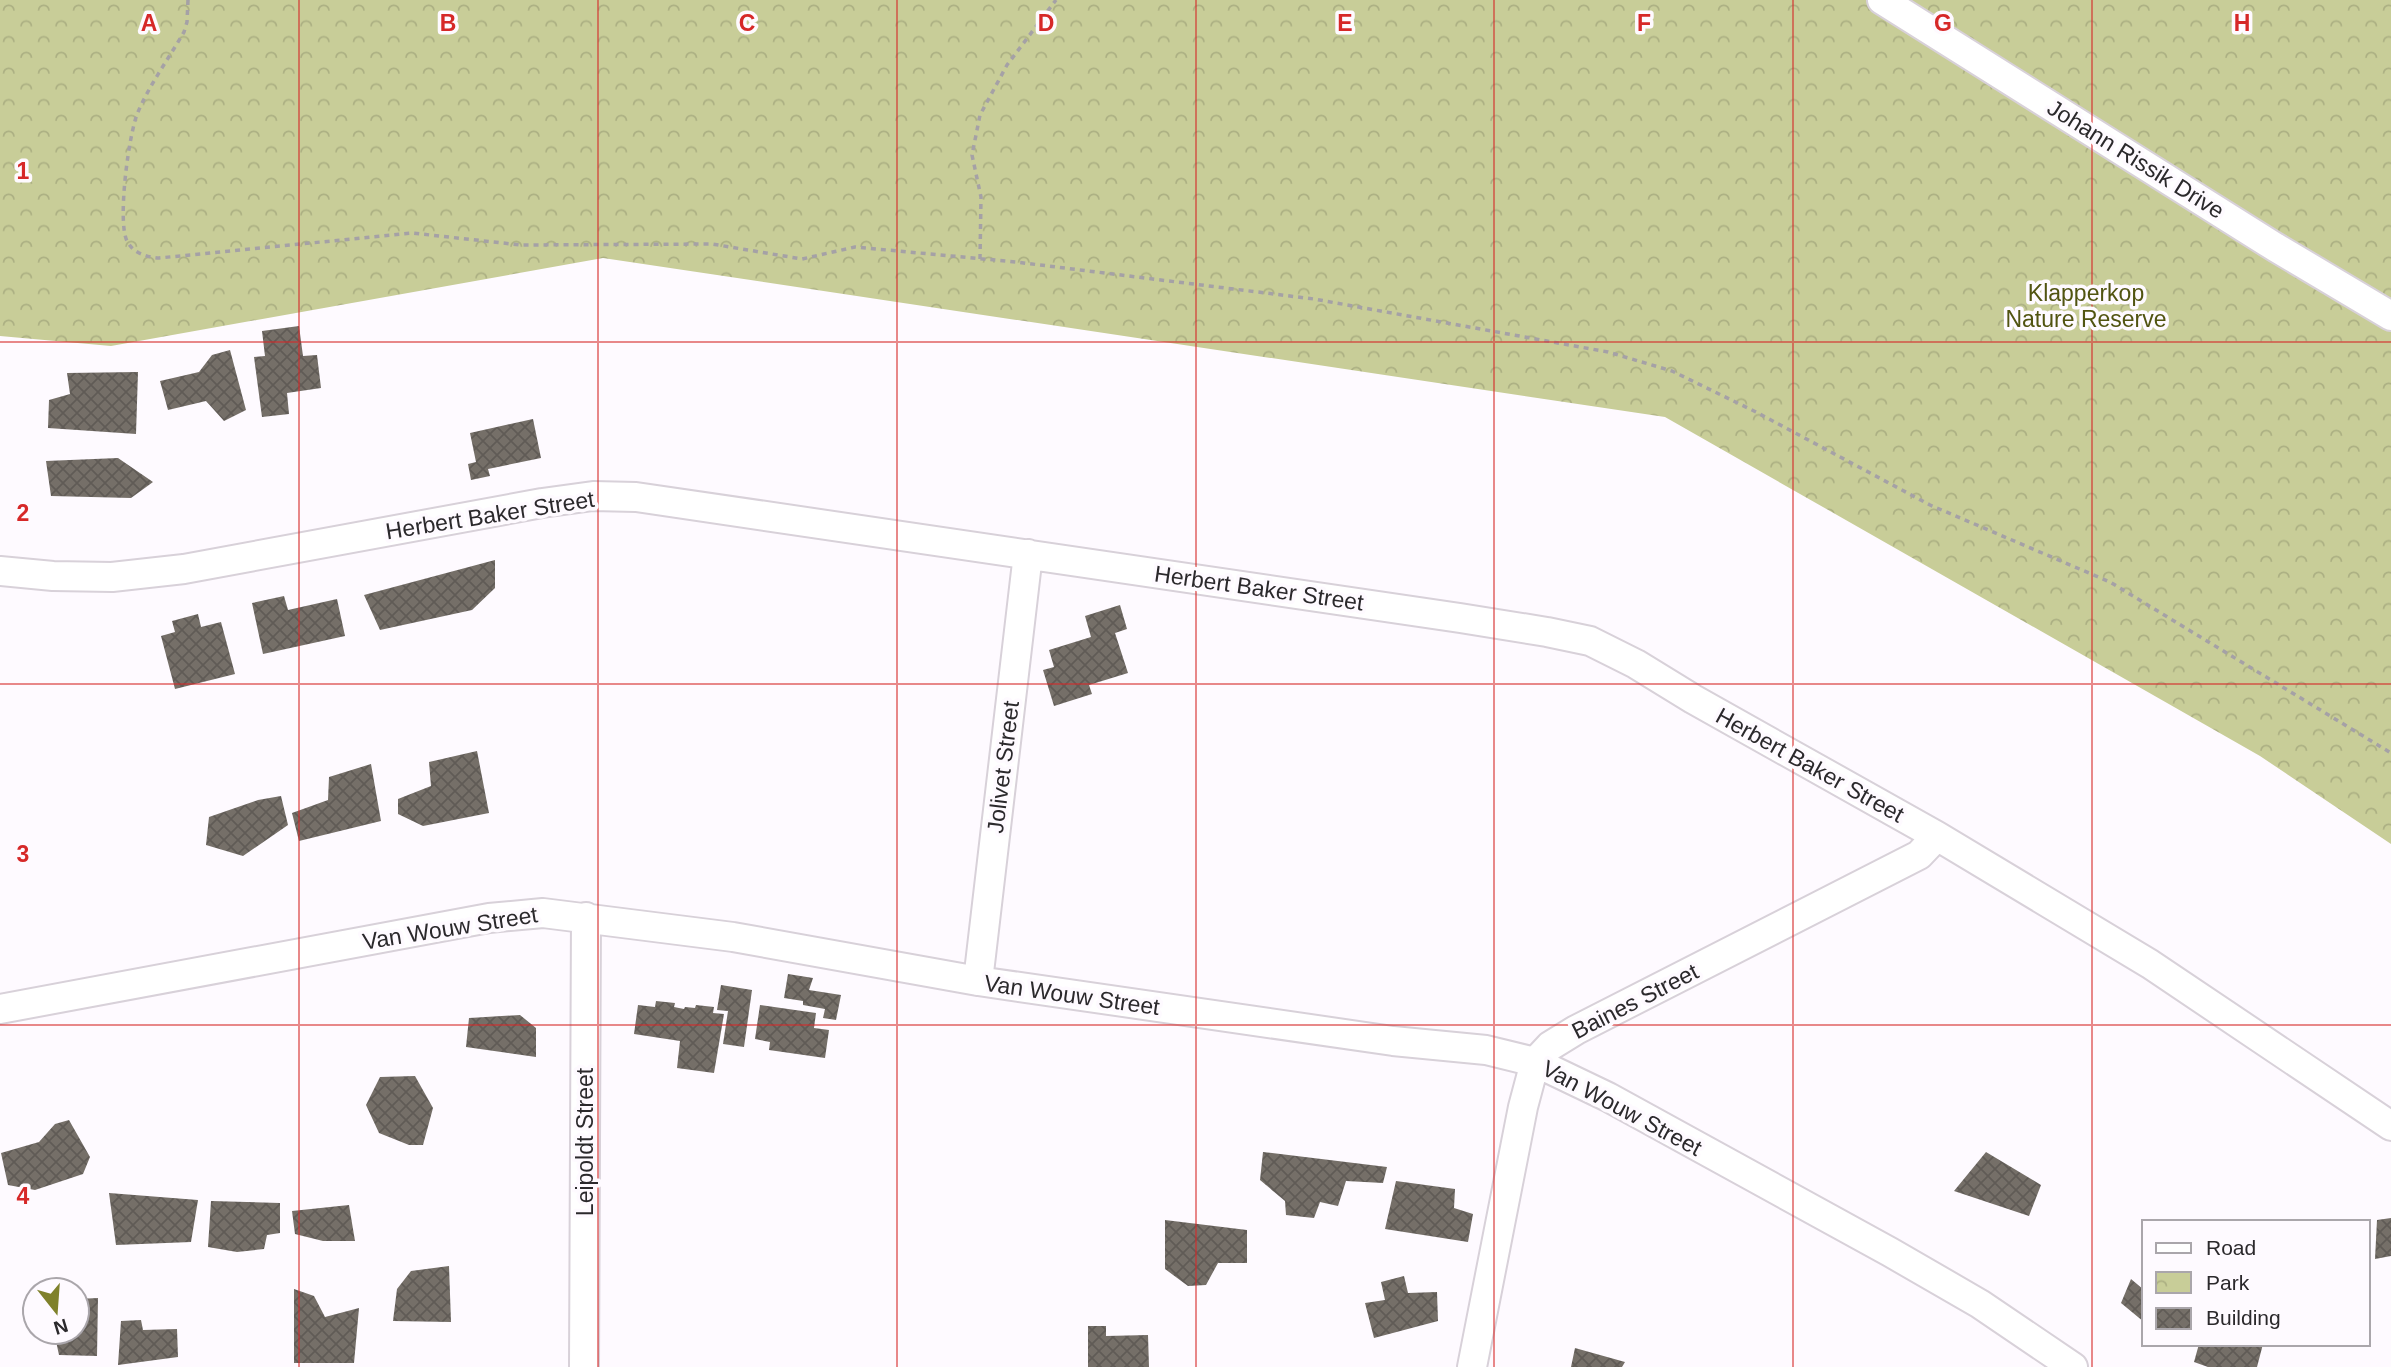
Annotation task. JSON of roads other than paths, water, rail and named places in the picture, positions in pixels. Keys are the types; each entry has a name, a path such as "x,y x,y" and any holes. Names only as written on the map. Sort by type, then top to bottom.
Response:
{"street":[{"name":"Johann Rissik Drive","path":"1882,0 2275,247 2391,316"},
{"name":"Herbert Baker Street","path":"0,571 53,576 112,577 184,569 593,496 636,497 1547,632 1590,641 1636,664 1693,699 1937,836 2150,964 2391,1126"},
{"name":"Jolivet Street","path":"978,981 1028,554"},
{"name":"Baines Street","path":"1535,1062 1550,1046 1576,1030 1919,855 1937,836"},
{"name":"Van Wouw Street","path":"0,1009 489,918 543,913 733,937 978,981 1393,1041 1486,1050 1535,1062 1608,1097 1980,1304 2073,1367"},
{"name":"Leipoldt Street","path":"584,1367 586,917"},
{"path":"1472,1367 1523,1107 1535,1062"}],"park label":[{"name":"Klapperkop Nature Reserve","path":"2086,306"}]}
